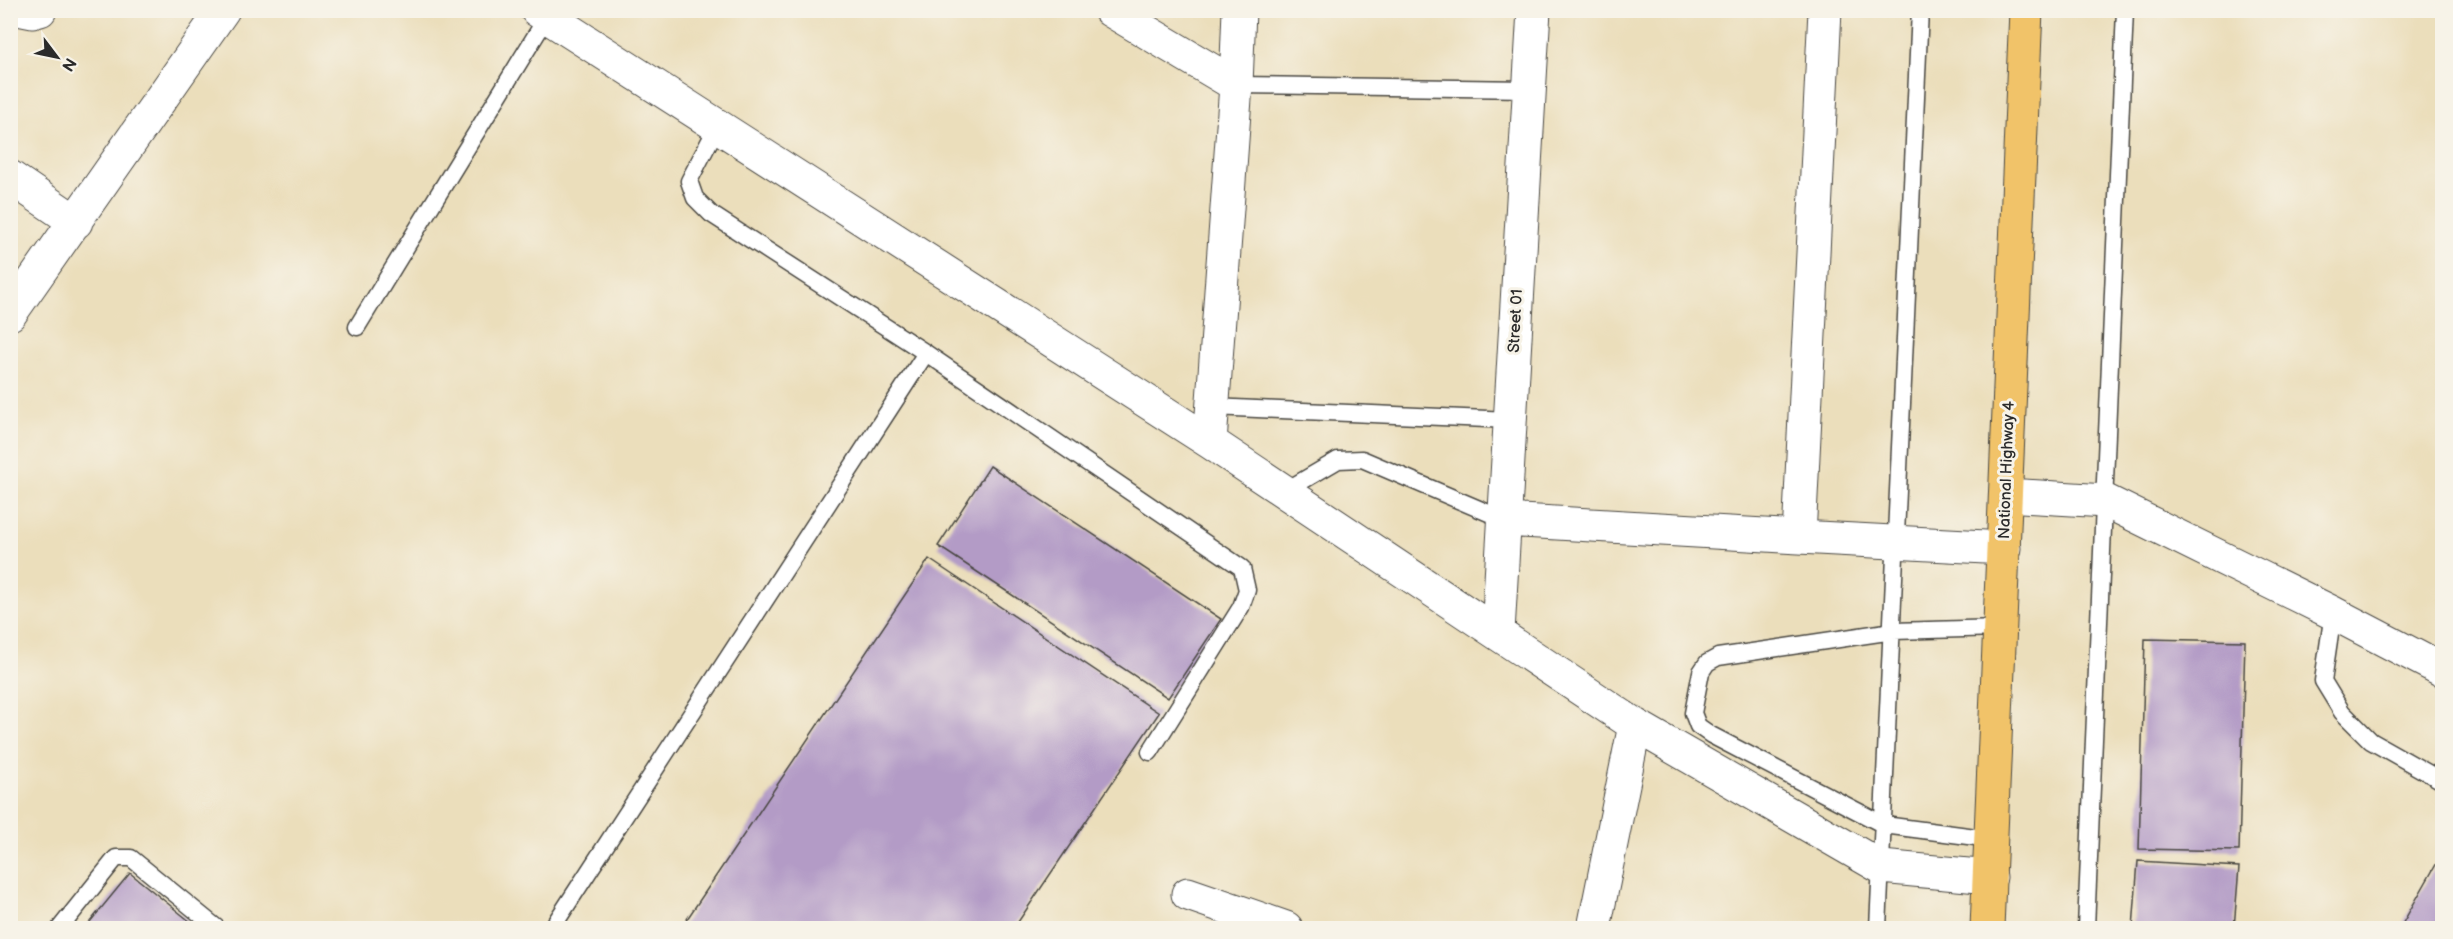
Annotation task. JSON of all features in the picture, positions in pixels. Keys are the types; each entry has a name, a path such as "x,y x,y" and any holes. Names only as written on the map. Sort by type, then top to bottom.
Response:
{"highway":[{"name":"National Highway 4","path":"1987,928 2026,10"}],"street":[{"path":"22,10 33,12 40,10"},
{"path":"10,314 223,10"},
{"path":"1110,10 1236,85"},
{"path":"1210,442 1236,85 1239,10"},
{"name":"Street 01","path":"1498,632 1534,10"},
{"path":"1799,537 1825,10"},
{"path":"542,14 1210,442 1635,725 1881,867 1990,877"},
{"path":"10,177 76,222"},
{"path":"2006,495 2106,501 2442,669"},
{"path":"1505,520 2004,549"},
{"path":"1594,928 1635,725"},
{"path":"1188,894 1286,928"}],"lane":[{"path":"1878,928 1920,10"},
{"path":"2086,928 2106,501 2125,10"},
{"path":"357,327 542,14"},
{"path":"1236,85 1529,89"},
{"path":"718,125 689,182 695,198 711,214 926,353 1242,568 1247,590 1241,607 1150,752"},
{"path":"552,928 926,353"},
{"path":"1213,407 1510,420"},
{"path":"1285,491 1338,460 1362,459 1505,520"},
{"path":"2333,613 2323,681 2342,712 2371,741 2442,781"},
{"path":"1991,839 1884,825 1711,735 1698,726 1693,713 1701,672 1707,663 1718,657 1893,631 2000,628"},
{"path":"60,928 116,858 131,858 217,928"}],"building":[{"path":"990,466 1221,619 1168,698 938,546"},
{"path":"929,559 1159,713 1014,928 681,928"},
{"path":"2145,639 2245,641 2239,851 2139,849"},
{"path":"2442,854 2442,928 2400,928"},
{"path":"2138,861 2239,867 2234,928 2133,928"},
{"path":"130,873 197,927 85,928"}]}
